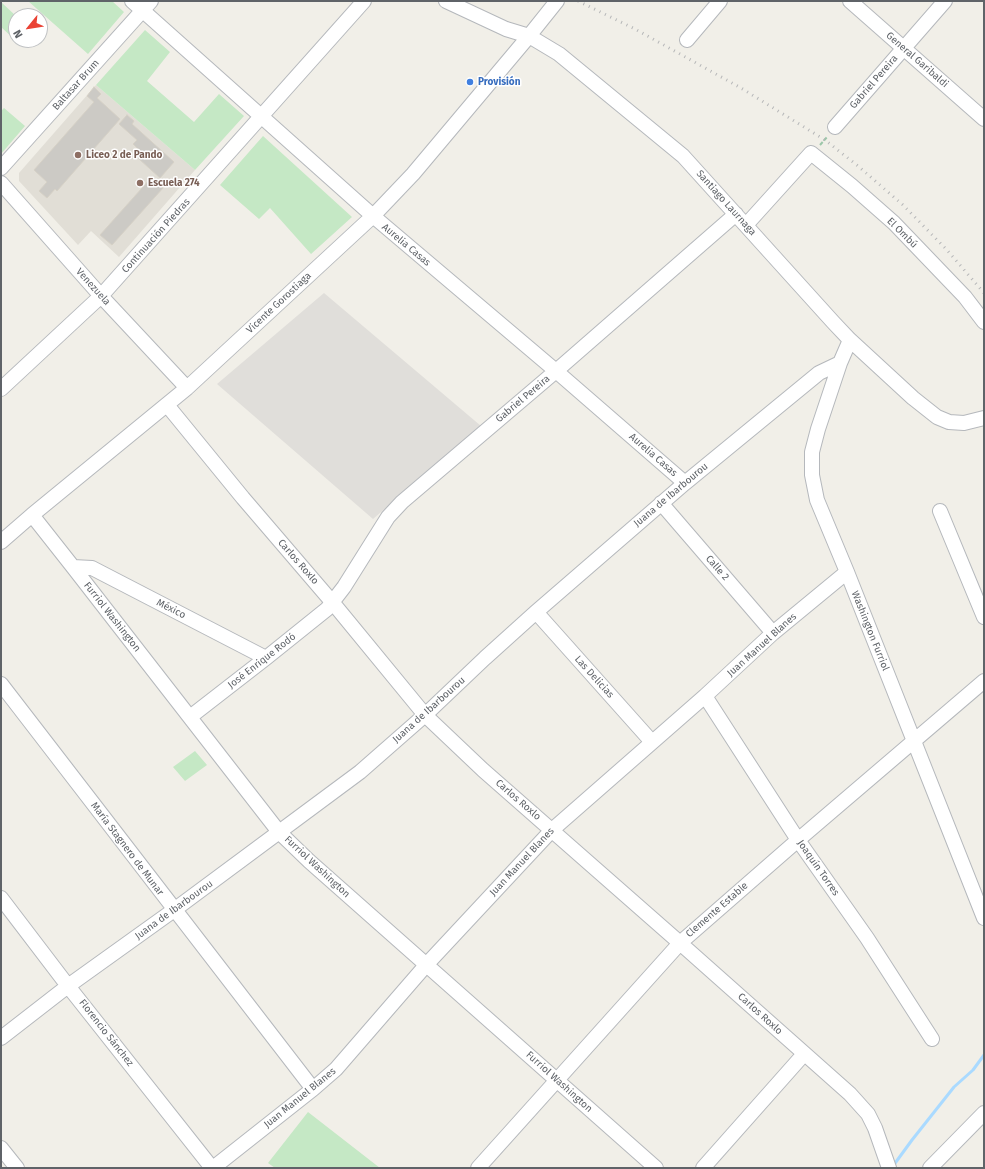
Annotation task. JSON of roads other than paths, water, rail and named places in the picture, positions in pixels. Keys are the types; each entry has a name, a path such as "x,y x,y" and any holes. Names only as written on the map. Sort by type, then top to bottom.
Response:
{"street":[{"name":"Aurelia Casas","path":"132,1 146,6 261,116 373,216 556,371 685,483"},
{"name":"Continuación Piedras","path":"1,389 101,296 125,271 364,1"},
{"name":"Santiago Laurnaga","path":"446,1 506,29 529,36 559,54 683,156 850,340 913,398 937,417 949,422 964,423 984,418"},
{"name":"Vicente Gorostiaga","path":"1,542 32,515 168,405 373,216 417,168 557,1"},
{"path":"687,40 720,1"},
{"name":"General Garibaldi","path":"850,1 984,119"},
{"name":"Gabriel Pereira","path":"835,127 945,1"},
{"name":"Baltasar Brum","path":"1,168 146,6"},
{"name":"El Ombú","path":"746,225 811,153 852,186 894,223 965,297 984,322"},
{"name":"Venezuela","path":"1,183 101,296 187,388"},
{"name":"Gabriel Pereira","path":"333,602 388,517 402,502 556,371 736,214"},
{"name":"Washington Furriol","path":"850,340 840,363 812,452 812,475 817,500 984,918"},
{"name":"Juana de Ibarbourou","path":"1,1038 68,986 174,910 360,772 425,715 536,612 661,503 819,373 840,363"},
{"name":"Carlos Roxlo","path":"168,405 243,498 333,602 425,715 483,770 850,1094 868,1114 875,1128 889,1168"},
{"name":"Calle 2","path":"661,503 773,633"},
{"path":"940,512 984,617"},
{"name":"Furriol Washington","path":"32,515 280,832 309,861 656,1168"},
{"name":"México","path":"73,567 92,568 266,658"},
{"name":"Juan Manuel Blanes","path":"212,1168 313,1089 336,1069 427,964 552,830 705,696 773,633 847,572"},
{"name":"José Enrique Rodó","path":"190,717 327,609 333,602"},
{"name":"Las Delicias","path":"536,612 652,742"},
{"name":"Clemente Estable","path":"478,1168 680,943 984,681"},
{"name":"María Stagnero de Munar","path":"1,684 313,1089"},
{"name":"Joaquín Torres","path":"705,696 798,840 867,938 932,1039"},
{"name":"Florencio Sánchez","path":"1,898 68,986 212,1168"},
{"path":"703,1168 804,1054"},
{"path":"930,1168 984,1113"},
{"path":"1,1148 17,1168"}],"waterway":[{"path":"893,1166 954,1087 973,1070 984,1055"}],"railway":[{"path":"578,1 635,29 741,88 825,140 903,205 947,250 984,293"}],"place":[{"name":"Provisión","path":"470,82"},
{"name":"Liceo 2 de Pando","path":"78,155"},
{"name":"Escuela 274","path":"140,183"}]}
